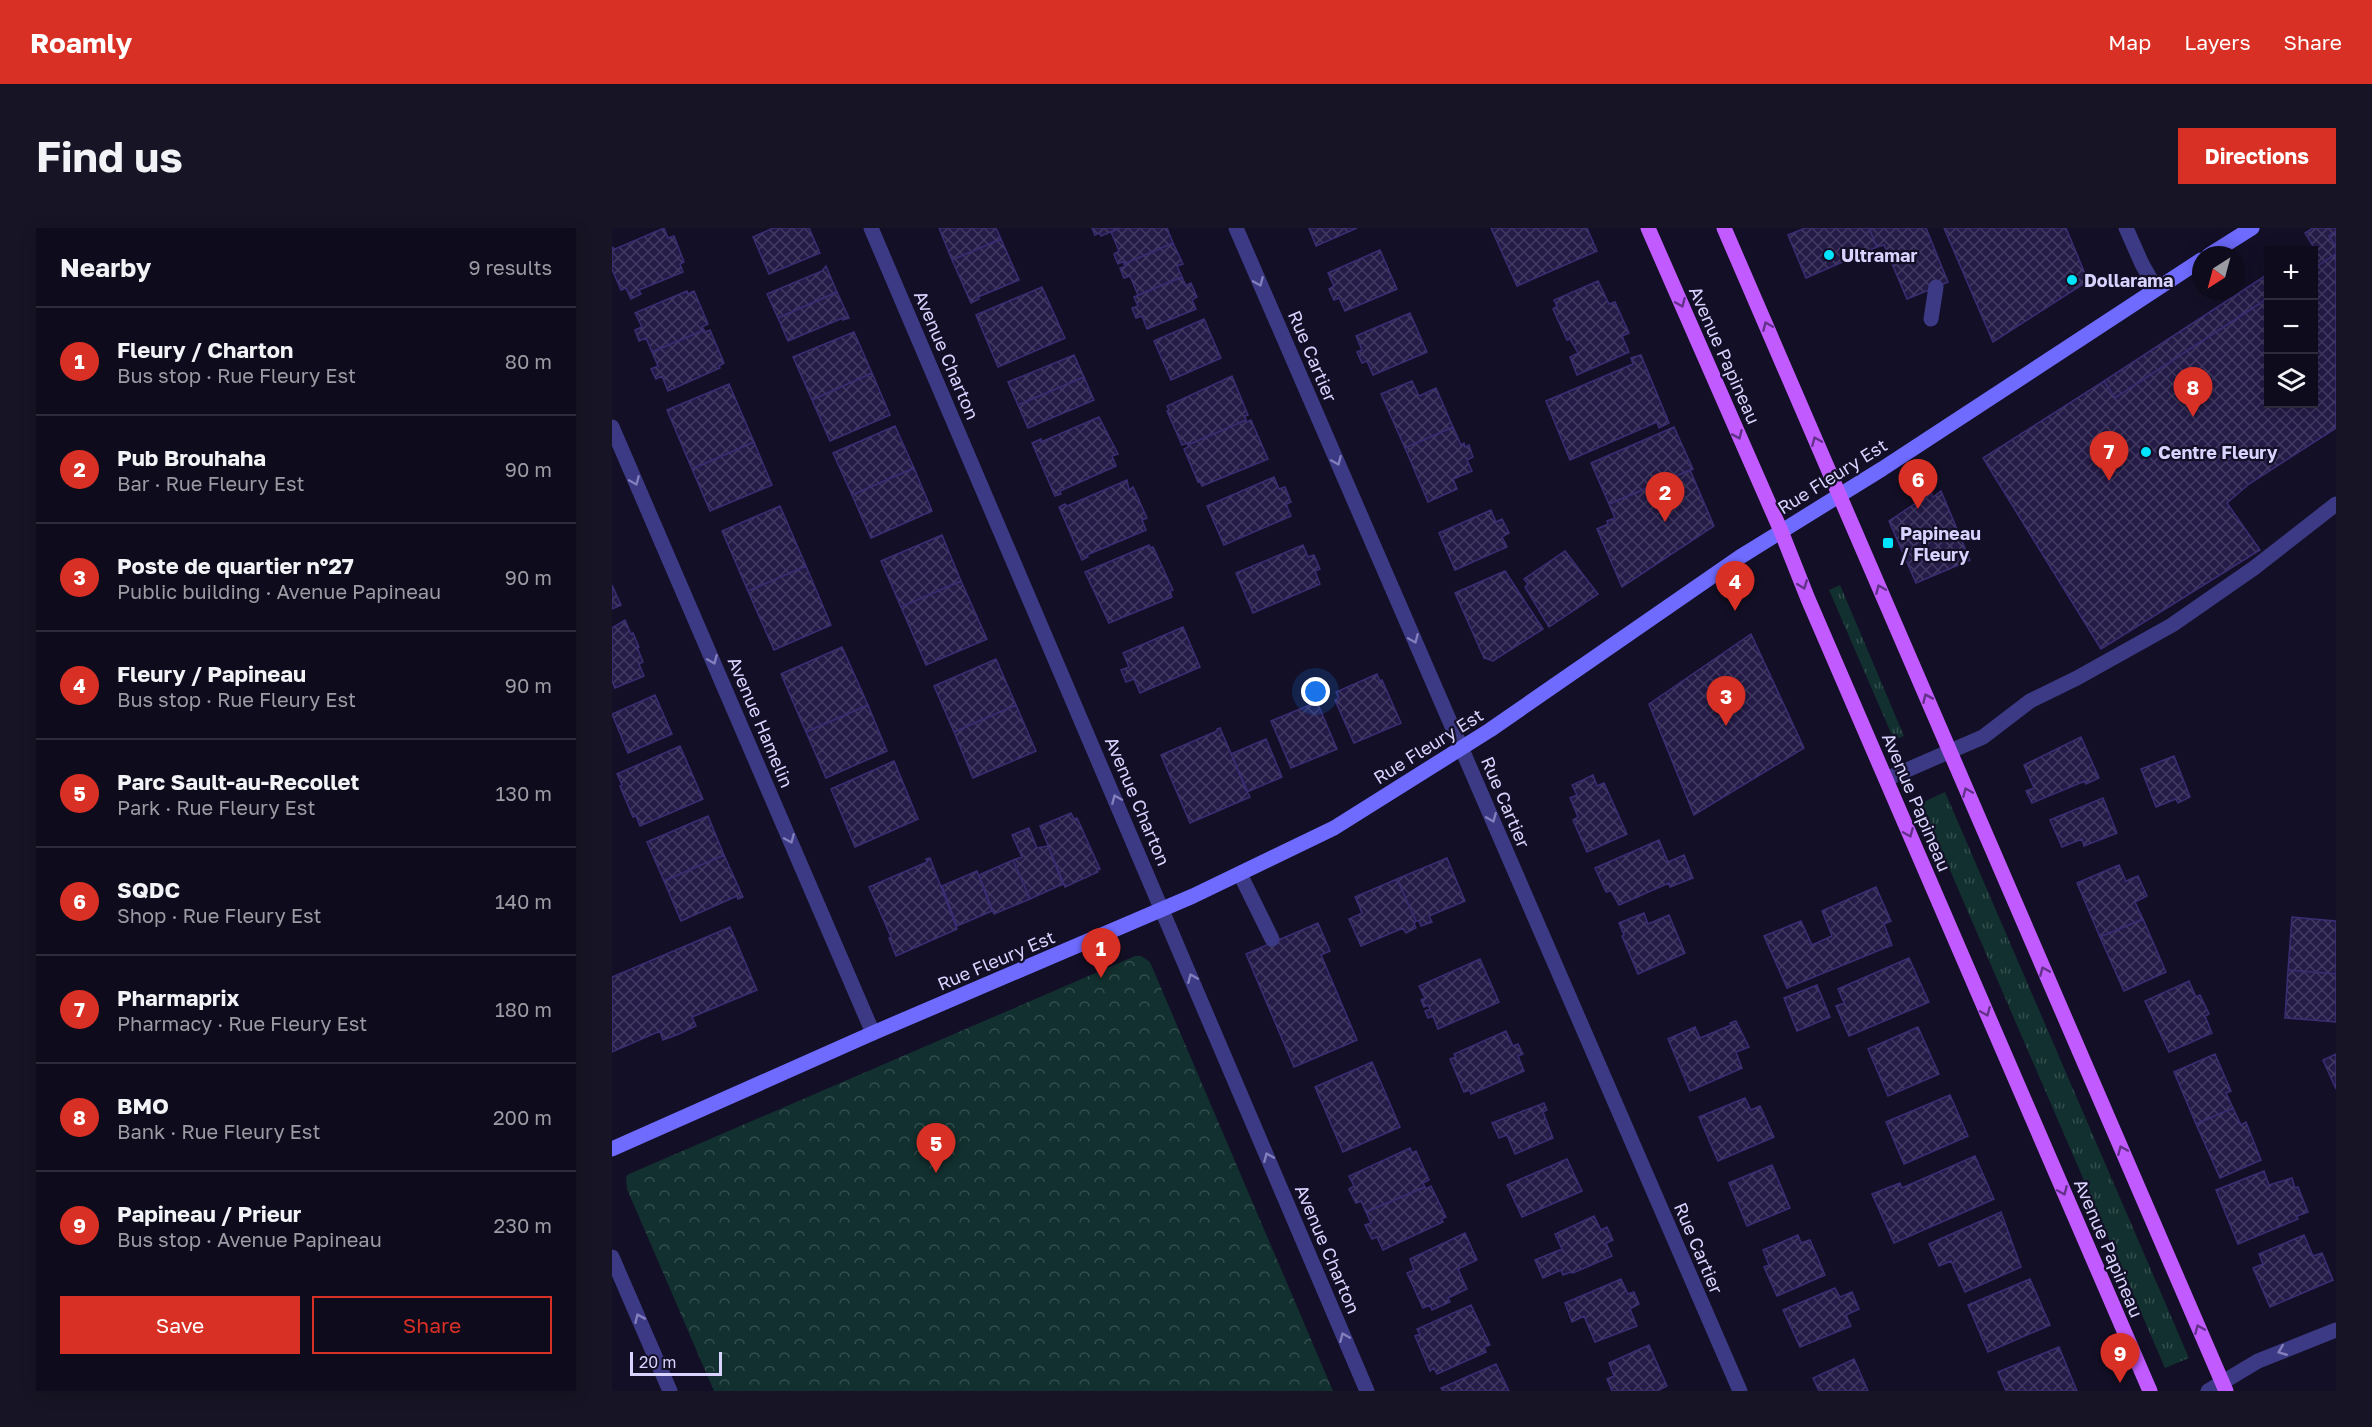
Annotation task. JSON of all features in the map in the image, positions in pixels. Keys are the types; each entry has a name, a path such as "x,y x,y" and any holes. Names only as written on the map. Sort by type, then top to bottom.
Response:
{"main road":[{"name":"Avenue Papineau","path":"1648,228 1781,531 1808,599 2150,1391"},
{"path":"1724,228 2224,1387"}],"street":[{"name":"Avenue Charton","path":"872,228 1367,1391"},
{"name":"Rue Cartier","path":"1236,228 1740,1391"},
{"path":"2126,228 2156,289"},
{"path":"2223,246 2252,228"},
{"name":"Rue Fleury Est","path":"612,1149 873,1033 1163,909 1334,828 1461,748 1731,563 2192,266"},
{"path":"1931,319 1936,287"},
{"name":"Avenue Hamelin","path":"612,427 873,1033"},
{"path":"1886,779 1983,737 2030,701 2172,626 2254,568 2336,504"},
{"path":"1240,874 1272,939"},
{"path":"612,1257 670,1391"},
{"path":"2208,1391 2224,1387 2258,1360 2336,1330"}],"green space":[{"path":"1840,585 1904,736 1894,740 1829,590"},
{"path":"1945,792 2189,1358 2165,1368 1921,803"},
{"path":"1135,956 1141,956 1150,962 1333,1391 714,1391 627,1189 626,1177"}],"building":[{"path":"664,228 668,238 674,236 684,262 680,264 683,272 639,290 641,294 631,299 626,288 621,290 612,269 612,247 615,249"},
{"path":"773,228 809,228 820,253 769,274 753,237"},
{"path":"939,228 996,228 1001,239 952,260"},
{"path":"1092,228 1120,228 1101,236 1100,233 1095,235"},
{"path":"1120,228 1167,228 1173,243 1124,264 1124,261 1118,264 1114,254 1119,251 1111,232"},
{"path":"1309,228 1357,228 1316,246"},
{"path":"1491,228 1587,228 1597,251 1517,286"},
{"path":"1805,228 1869,228 1877,247 1806,278 1788,235"},
{"path":"1869,228 1926,228 1948,282 1907,299 1884,245 1877,247"},
{"path":"1944,228 2066,228 2088,281 1993,342"},
{"path":"2313,228 2336,228 2336,231 2329,236 2336,247 2336,254 2318,265 2318,246 2313,246 2305,233"},
{"path":"2336,231 2336,247 2329,236"},
{"path":"1001,239 1019,280 978,297 979,299 971,303 952,260"},
{"path":"1173,243 1183,264 1177,266 1182,277 1138,295 1130,276 1124,278 1120,268 1126,266 1124,264"},
{"path":"1380,250 1397,289 1345,311 1339,298 1334,300 1329,289 1334,286 1328,273"},
{"name":"Centre Fleury","path":"2336,254 2336,428 2249,484 2227,503 2260,550 2101,649 1983,458 2104,381 2115,398 2264,301 2264,408 2318,408 2318,265"},
{"path":"826,266 837,292 778,318 767,294 822,271"},
{"path":"1182,277 1186,286 1191,283 1197,297 1192,300 1196,309 1147,329 1142,316 1136,318 1132,308 1138,306 1134,297"},
{"path":"2264,277 2264,301 2115,398 2104,381 2228,300 2246,300 2246,288"},
{"path":"1598,281 1609,304 1615,302 1629,333 1622,336 1629,352 1577,375 1570,357 1578,353 1570,339 1567,340 1553,309 1557,306 1554,300"},
{"path":"1042,287 1065,338 998,367 976,315"},
{"path":"687,291 688,294 694,291 708,324 702,327 704,330 652,352 646,338 639,341 635,330 642,327 635,313"},
{"path":"837,292 849,318 843,320 843,318 788,341 778,318"},
{"path":"1410,313 1427,352 1373,375 1367,361 1362,363 1357,352 1362,350 1356,336"},
{"path":"1204,319 1221,358 1171,380 1154,341"},
{"path":"704,330 705,332 710,330 724,363 719,366 720,368 668,391 662,376 656,379 651,369 658,366 652,352"},
{"path":"854,332 872,373 812,400 793,357"},
{"path":"1074,355 1084,377 1018,405 1008,382"},
{"path":"1641,355 1669,423 1659,428 1657,422 1570,460 1546,401 1633,364 1631,358"},
{"path":"872,373 890,415 830,441 812,400"},
{"path":"1232,376 1248,415 1245,416 1246,420 1188,445 1187,443 1182,445 1167,406"},
{"path":"1084,377 1094,400 1028,428 1018,405"},
{"path":"1412,381 1419,396 1436,388 1453,427 1405,448 1381,394"},
{"path":"729,384 754,442 692,469 667,410"},
{"path":"1099,417 1118,454 1112,456 1116,466 1060,491 1061,494 1055,496 1032,443 1041,439 1041,442"},
{"path":"1246,420 1247,422 1251,420 1268,459 1202,486 1200,481 1198,482 1184,449 1188,445"},
{"path":"895,426 914,468 852,495 833,453"},
{"path":"1453,427 1461,445 1464,443 1465,447 1469,445 1473,457 1467,460 1472,471 1453,479 1457,489 1428,502 1405,448"},
{"path":"1674,427 1693,469 1609,504 1591,463"},
{"path":"754,442 772,485 710,511 692,469"},
{"path":"914,468 932,511 871,538 852,495"},
{"path":"1690,470 1714,526 1622,587 1597,529 1615,518 1609,504"},
{"path":"1274,477 1279,489 1285,487 1291,502 1286,504 1291,516 1224,545 1207,506"},
{"path":"1127,480 1129,490 1133,487 1147,518 1142,520 1146,530 1087,555 1088,557 1082,560 1059,507 1065,504 1067,506"},
{"path":"1941,491 1970,560 1916,583 1889,521 1931,493 1933,497"},
{"path":"780,506 806,566 748,591 722,531"},
{"path":"1491,510 1496,522 1502,519 1509,533 1502,537 1507,547 1455,570 1439,533"},
{"path":"942,535 961,581 901,607 881,561"},
{"path":"1149,545 1153,547 1173,590 1170,591 1172,597 1109,623 1085,572"},
{"path":"1303,545 1308,557 1314,555 1320,569 1315,571 1320,584 1253,613 1236,573"},
{"path":"1565,551 1598,594 1549,627 1525,587 1528,584 1524,579"},
{"path":"806,566 831,625 774,650 748,591"},
{"path":"1505,571 1543,629 1493,661 1484,658 1455,593"},
{"path":"961,581 987,639 926,665 901,607"},
{"path":"612,585 621,605 612,609"},
{"path":"625,620 639,647 637,647 643,662 639,664 644,676 615,688 612,681 612,628"},
{"path":"1183,627 1200,667 1140,693 1134,679 1126,682 1121,670 1129,667 1123,653"},
{"path":"1751,634 1804,748 1694,815 1649,704"},
{"path":"842,647 868,705 806,732 781,674"},
{"path":"996,659 1016,705 954,732 934,686"},
{"path":"1377,674 1380,681 1382,680 1401,723 1354,743 1335,700 1339,698 1336,692"},
{"path":"655,695 672,734 628,753 612,714"},
{"path":"1317,702 1337,749 1291,768 1271,721"},
{"path":"868,705 887,751 826,778 806,732"},
{"path":"1016,705 1036,751 973,778 954,732"},
{"path":"1220,728 1250,797 1190,823 1161,755"},
{"path":"2081,737 2099,778 2086,784 2085,781 2032,803 2026,791 2034,788 2024,765"},
{"path":"1266,739 1282,777 1247,792 1231,754"},
{"path":"680,746 703,799 640,826 636,816 633,817 617,774"},
{"path":"2174,756 2190,797 2178,803 2176,799 2156,807 2141,769"},
{"path":"894,761 918,819 855,847 831,789"},
{"path":"1593,775 1597,786 1604,783 1627,834 1587,852 1573,820 1578,817 1570,798 1577,795 1572,785"},
{"path":"2103,798 2117,833 2084,846 2082,839 2062,847 2050,820"},
{"path":"1071,813 1074,819 1077,818 1100,869 1065,887 1040,826"},
{"path":"708,816 724,855 664,881 647,842"},
{"path":"1029,828 1037,848 1048,846 1063,884 1030,899 1013,860 1022,857 1012,835"},
{"path":"1659,840 1668,862 1684,855 1693,878 1670,887 1669,883 1619,905 1611,891 1606,892 1595,868"},
{"path":"724,855 743,897 738,899 737,896 681,921 664,881"},
{"path":"930,858 957,929 896,956 889,938 891,937 869,887 927,862 926,859"},
{"path":"1447,858 1465,901 1429,916 1432,922 1421,926 1419,921 1416,921 1397,879"},
{"path":"1013,860 1030,899 994,914 979,875"},
{"path":"2119,865 2126,881 2138,876 2147,896 2135,902 2143,919 2100,937 2077,883"},
{"path":"977,871 992,911 957,926 942,886"},
{"path":"1397,879 1416,921 1414,923 1416,928 1406,933 1403,928 1361,946 1349,919 1362,913 1355,897"},
{"path":"1876,887 1891,921 1884,924 1892,945 1787,988 1764,936 1801,921 1812,945 1832,936 1822,911"},
{"path":"1644,913 1648,924 1669,915 1685,953 1638,974 1619,923"},
{"path":"2292,917 2336,921 2336,974 2288,970"},
{"path":"2143,919 2166,972 2124,991 2100,937"},
{"path":"1318,923 1330,951 1321,955 1357,1040 1294,1067 1246,954"},
{"path":"730,927 757,990 692,1017 696,1026 679,1034 663,1040 660,1031 612,1052 612,977"},
{"path":"1909,958 1929,1002 1849,1036 1836,1006 1844,1003 1838,989"},
{"path":"1480,959 1499,1002 1438,1029 1433,1016 1428,1018 1425,1011 1430,1009 1428,1005 1424,1007 1421,1000 1425,998 1419,986"},
{"path":"2288,970 2336,974 2336,1022 2285,1018"},
{"path":"2189,981 2196,997 2200,995 2209,1014 2205,1016 2212,1033 2169,1052 2145,1001"},
{"path":"1817,985 1830,1017 1797,1031 1784,998"},
{"path":"1736,1021 1749,1047 1736,1052 1742,1068 1690,1091 1668,1039 1695,1027 1700,1038"},
{"path":"1918,1027 1939,1074 1888,1096 1868,1049"},
{"path":"1506,1031 1513,1046 1518,1044 1523,1054 1518,1056 1524,1071 1471,1094 1470,1090 1464,1092 1450,1059 1456,1057 1454,1054"},
{"path":"2215,1054 2231,1091 2226,1093 2233,1108 2196,1124 2174,1072"},
{"path":"2336,1054 2336,1089 2323,1060"},
{"path":"1372,1062 1400,1127 1343,1152 1315,1087"},
{"path":"1950,1095 1968,1136 1904,1164 1886,1122"},
{"path":"1745,1098 1751,1110 1760,1106 1774,1137 1718,1161 1699,1117"},
{"path":"1544,1103 1547,1110 1543,1112 1553,1138 1515,1154 1507,1135 1499,1138 1492,1123"},
{"path":"2233,1108 2241,1125 2246,1122 2261,1160 2220,1178 2196,1124"},
{"path":"1410,1148 1412,1153 1416,1151 1429,1180 1423,1183 1425,1187 1366,1212 1361,1201 1356,1203 1349,1189 1354,1186 1349,1176"},
{"path":"1975,1156 1994,1199 1894,1243 1872,1194 1900,1183 1902,1188"},
{"path":"1567,1159 1582,1191 1522,1217 1507,1185"},
{"path":"1772,1165 1790,1208 1747,1226 1729,1183"},
{"path":"2264,1171 2269,1185 2292,1178 2308,1212 2297,1216 2298,1219 2238,1244 2216,1190"},
{"path":"1431,1186 1446,1217 1441,1219 1443,1222 1383,1250 1377,1237 1372,1239 1365,1225 1371,1223 1366,1212"},
{"path":"2001,1212 2021,1267 1965,1292 1951,1261 1939,1266 1929,1244"},
{"path":"1594,1216 1601,1230 1607,1227 1613,1240 1606,1243 1612,1256 1573,1273 1563,1275 1561,1270 1543,1278 1535,1260 1562,1249 1555,1234"},
{"path":"1465,1233 1477,1260 1458,1269 1467,1289 1448,1298 1450,1302 1432,1310 1430,1305 1423,1308 1407,1273 1414,1270 1410,1259"},
{"path":"1798,1235 1801,1243 1810,1240 1825,1275 1777,1296 1764,1267 1769,1265 1763,1250"},
{"path":"2304,1235 2313,1256 2322,1253 2333,1280 2270,1307 2253,1268 2263,1264 2259,1254"},
{"path":"1621,1279 1628,1294 1634,1292 1639,1304 1630,1309 1637,1326 1595,1342 1584,1316 1572,1322 1565,1303"},
{"path":"2030,1279 2050,1325 1988,1352 1968,1305"},
{"path":"1835,1288 1840,1297 1852,1292 1859,1309 1846,1315 1851,1326 1800,1347 1783,1310"},
{"path":"1471,1305 1490,1345 1484,1347 1486,1352 1437,1374 1434,1368 1430,1371 1415,1336 1420,1334 1417,1329"},
{"path":"1649,1345 1667,1386 1657,1391 1612,1391 1607,1379 1614,1376 1609,1363"},
{"path":"2059,1347 2077,1391 2006,1391 1998,1372"},
{"path":"1854,1359 1868,1391 1819,1391 1813,1378"},
{"path":"1496,1364 1509,1391 1443,1391 1441,1388"}],"place":[{"name":"Ultramar","path":"1829,255"},
{"name":"Dollarama","path":"2072,280"},
{"name":"BMO","path":"2193,417"},
{"name":"Centre Fleury","path":"2146,452"},
{"name":"Pharmaprix","path":"2109,481"},
{"name":"SQDC","path":"1918,509"},
{"name":"Pub Brouhaha","path":"1665,522"},
{"name":"Papineau / Fleury","path":"1888,543"},
{"name":"Fleury / Papineau","path":"1735,611"},
{"name":"Poste de quartier n°27","path":"1726,726"},
{"name":"Fleury / Charton","path":"1101,978"},
{"name":"Parc Sault-au-Recollet","path":"936,1173"},
{"name":"Papineau / Prieur","path":"2120,1383"}]}
